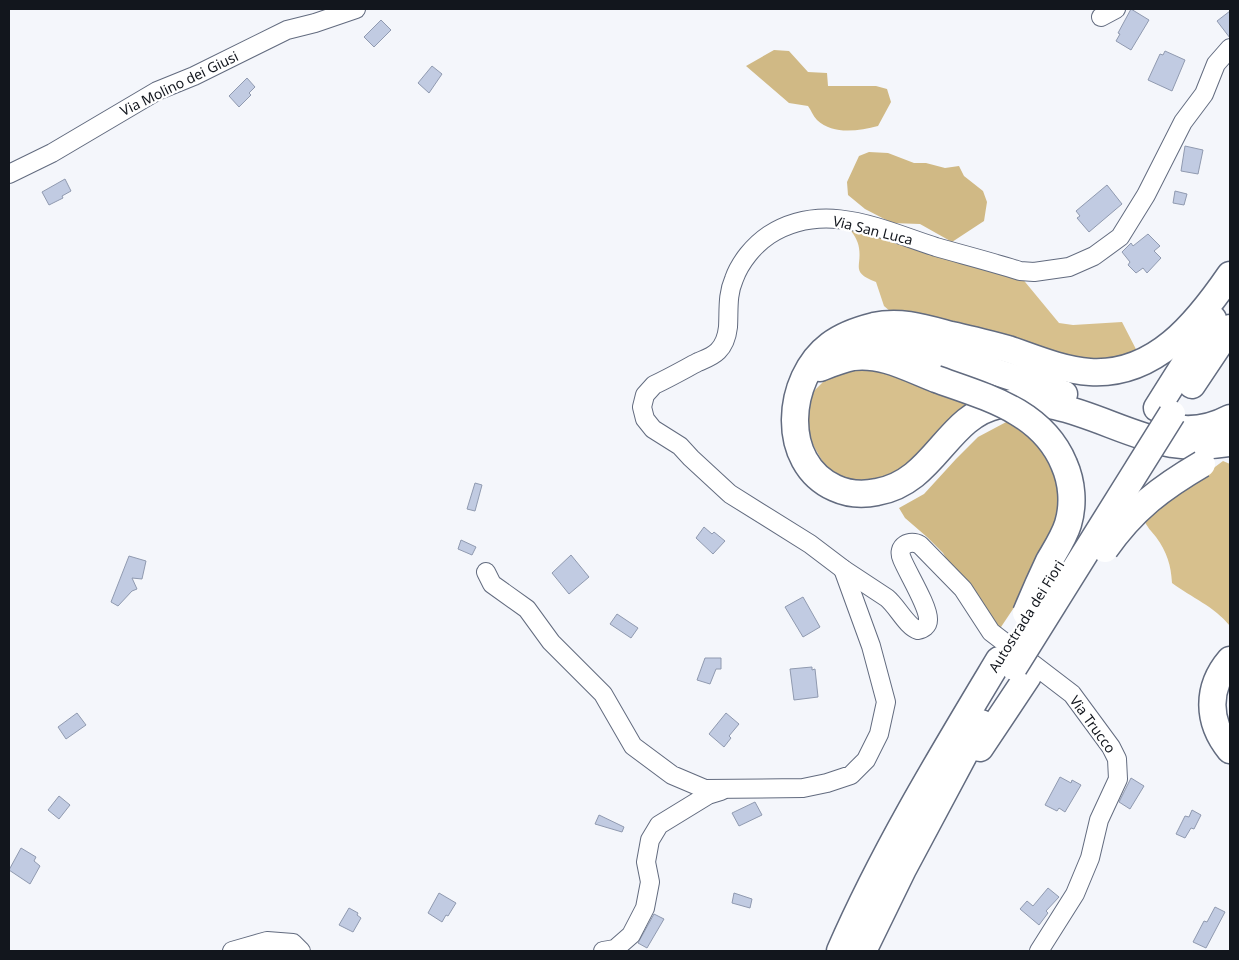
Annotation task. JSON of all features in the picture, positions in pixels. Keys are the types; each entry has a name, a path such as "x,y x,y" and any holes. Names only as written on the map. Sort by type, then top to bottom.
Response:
{"highway":[{"path":"811,376 812,365 829,346 852,332 887,323 913,324 1006,349 1062,367 1089,372 1113,371 1136,366 1179,339 1211,302 1230,274"},
{"name":"Autostrada dei Fiori","path":"863,951 938,802 1013,668 1165,411 1230,291"},
{"name":"Autostrada dei Fiori","path":"840,951 922,790 1013,668 1026,613 1165,411 1230,328"},
{"path":"1230,418 1219,424 1192,430 1162,425 904,342 892,339 878,339 855,344 841,350 811,376 798,397 794,419 795,433 802,455 808,465 824,482 844,492 856,494 881,492 913,477 962,425 972,417 995,405 1012,402 1033,401 1060,407 1171,443 1192,446 1230,444"},
{"path":"811,376 854,357 874,357 887,360 993,400 1026,416 1050,440 1061,456 1069,475 1071,492 1069,522 1026,613"},
{"path":"1013,668 1100,557 1117,532 1138,509 1159,491 1230,444"},
{"path":"1230,660 1218,678 1212,700 1212,713 1219,736 1230,750"}],"street":[{"name":"Via Molino dei Giusi","path":"9,174 52,153 157,91 194,76 287,30 356,9"},
{"name":"Via San Luca","path":"843,569 810,544 730,494 680,446 653,429 643,414 643,401 649,389 712,356 721,348 728,328 728,295 734,278 747,256 766,237 788,225 800,221 823,218 847,220 1020,271 1034,272 1069,267 1094,256 1120,237 1146,195 1183,122 1204,94 1216,64 1230,48"},
{"name":"Via Trucco","path":"843,569 893,602 911,627 922,629 927,624 928,618 913,580 900,555 905,544 913,542 920,545 963,588 991,632 1072,694 1115,753 1118,765 1118,779 1099,820 1090,858 1075,894 1039,951"},
{"path":"486,572 492,584 527,609 551,642 603,694 633,746 672,775 705,789 803,788 828,783 851,775 866,760 879,734 886,702 871,646 843,569"},
{"path":"603,951 615,949 631,935 645,908 650,882 646,862 650,840 659,826 708,795 729,788"},
{"path":"232,951 267,941 293,943 301,951"}],"shaded area":[{"path":"774,50 789,51 808,72 827,73 828,86 876,86 887,89 891,102 878,126 854,130 830,128 814,117 808,106 789,103 746,66"},
{"path":"869,152 888,153 914,163 926,163 945,168 959,166 964,176 983,191 987,202 984,221 952,242 920,224 892,223 865,209 848,195 847,182 859,156"},
{"path":"848,227 1021,277 1059,323 1073,325 1122,322 1139,355 1089,362 891,312 884,306 876,282 860,272 858,245"},
{"path":"874,365 975,406 895,480 847,482 825,466 812,443 808,430 808,403 814,391 823,382 841,371"},
{"path":"1010,420 1022,427 1057,469 1061,523 1029,585 998,629 990,620 978,595 970,584 950,565 943,553 905,518 899,508 924,494 978,437"},
{"path":"1223,461 1230,464 1230,626 1217,613 1172,583 1171,570 1166,553 1144,520"}],"building":[{"path":"1131,9 1149,20 1131,50 1116,41 1120,34 1118,33"},
{"path":"1230,11 1230,38 1217,21"},
{"path":"381,20 391,30 374,47 364,37"},
{"path":"1165,51 1185,60 1172,91 1148,80 1160,54 1163,55"},
{"path":"432,66 442,74 429,93 418,83"},
{"path":"247,78 255,87 249,93 251,95 239,107 229,96"},
{"path":"1185,146 1203,150 1198,174 1181,171"},
{"path":"65,179 71,191 62,196 63,198 49,205 42,192"},
{"path":"1107,185 1122,204 1089,232 1077,218 1080,216 1076,211"},
{"path":"1175,191 1187,194 1184,205 1173,203"},
{"path":"1148,234 1160,246 1154,251 1161,258 1147,273 1143,268 1136,273 1128,265 1130,262 1122,252 1131,243 1133,246"},
{"path":"475,483 482,485 475,511 467,509"},
{"path":"704,527 725,541 713,554 696,538"},
{"path":"461,540 476,547 472,555 458,549"},
{"path":"571,555 589,577 569,594 552,573"},
{"path":"129,556 146,561 142,579 132,578 137,589 132,591 118,606 111,602"},
{"path":"803,597 820,627 803,637 785,607"},
{"path":"617,614 638,628 631,638 610,624"},
{"path":"705,658 721,658 721,669 716,669 710,684 697,680"},
{"path":"812,667 812,670 815,669 818,697 794,700 790,669"},
{"path":"77,713 86,725 66,739 58,727"},
{"path":"726,713 739,724 729,736 731,738 724,747 709,734"},
{"path":"1060,777 1071,783 1072,780 1081,785 1065,812 1059,808 1057,811 1045,805"},
{"path":"1131,778 1144,786 1130,809 1119,802"},
{"path":"59,796 70,805 59,819 48,810"},
{"path":"755,802 762,815 739,826 732,813"},
{"path":"1192,810 1201,815 1194,829 1191,828 1185,838 1176,834 1185,816 1189,817"},
{"path":"599,815 624,827 622,832 595,824"},
{"path":"21,848 36,857 34,861 40,866 30,884 9,870"},
{"path":"1048,888 1059,897 1046,911 1048,913 1039,925 1020,909 1027,901 1033,906"},
{"path":"439,893 456,903 442,922 428,913"},
{"path":"734,893 752,899 750,908 732,903"},
{"path":"1215,907 1225,912 1206,948 1193,942 1204,921 1207,922"},
{"path":"349,908 358,913 357,915 361,918 353,932 339,925"},
{"path":"654,914 664,919 647,948 638,943"}]}
